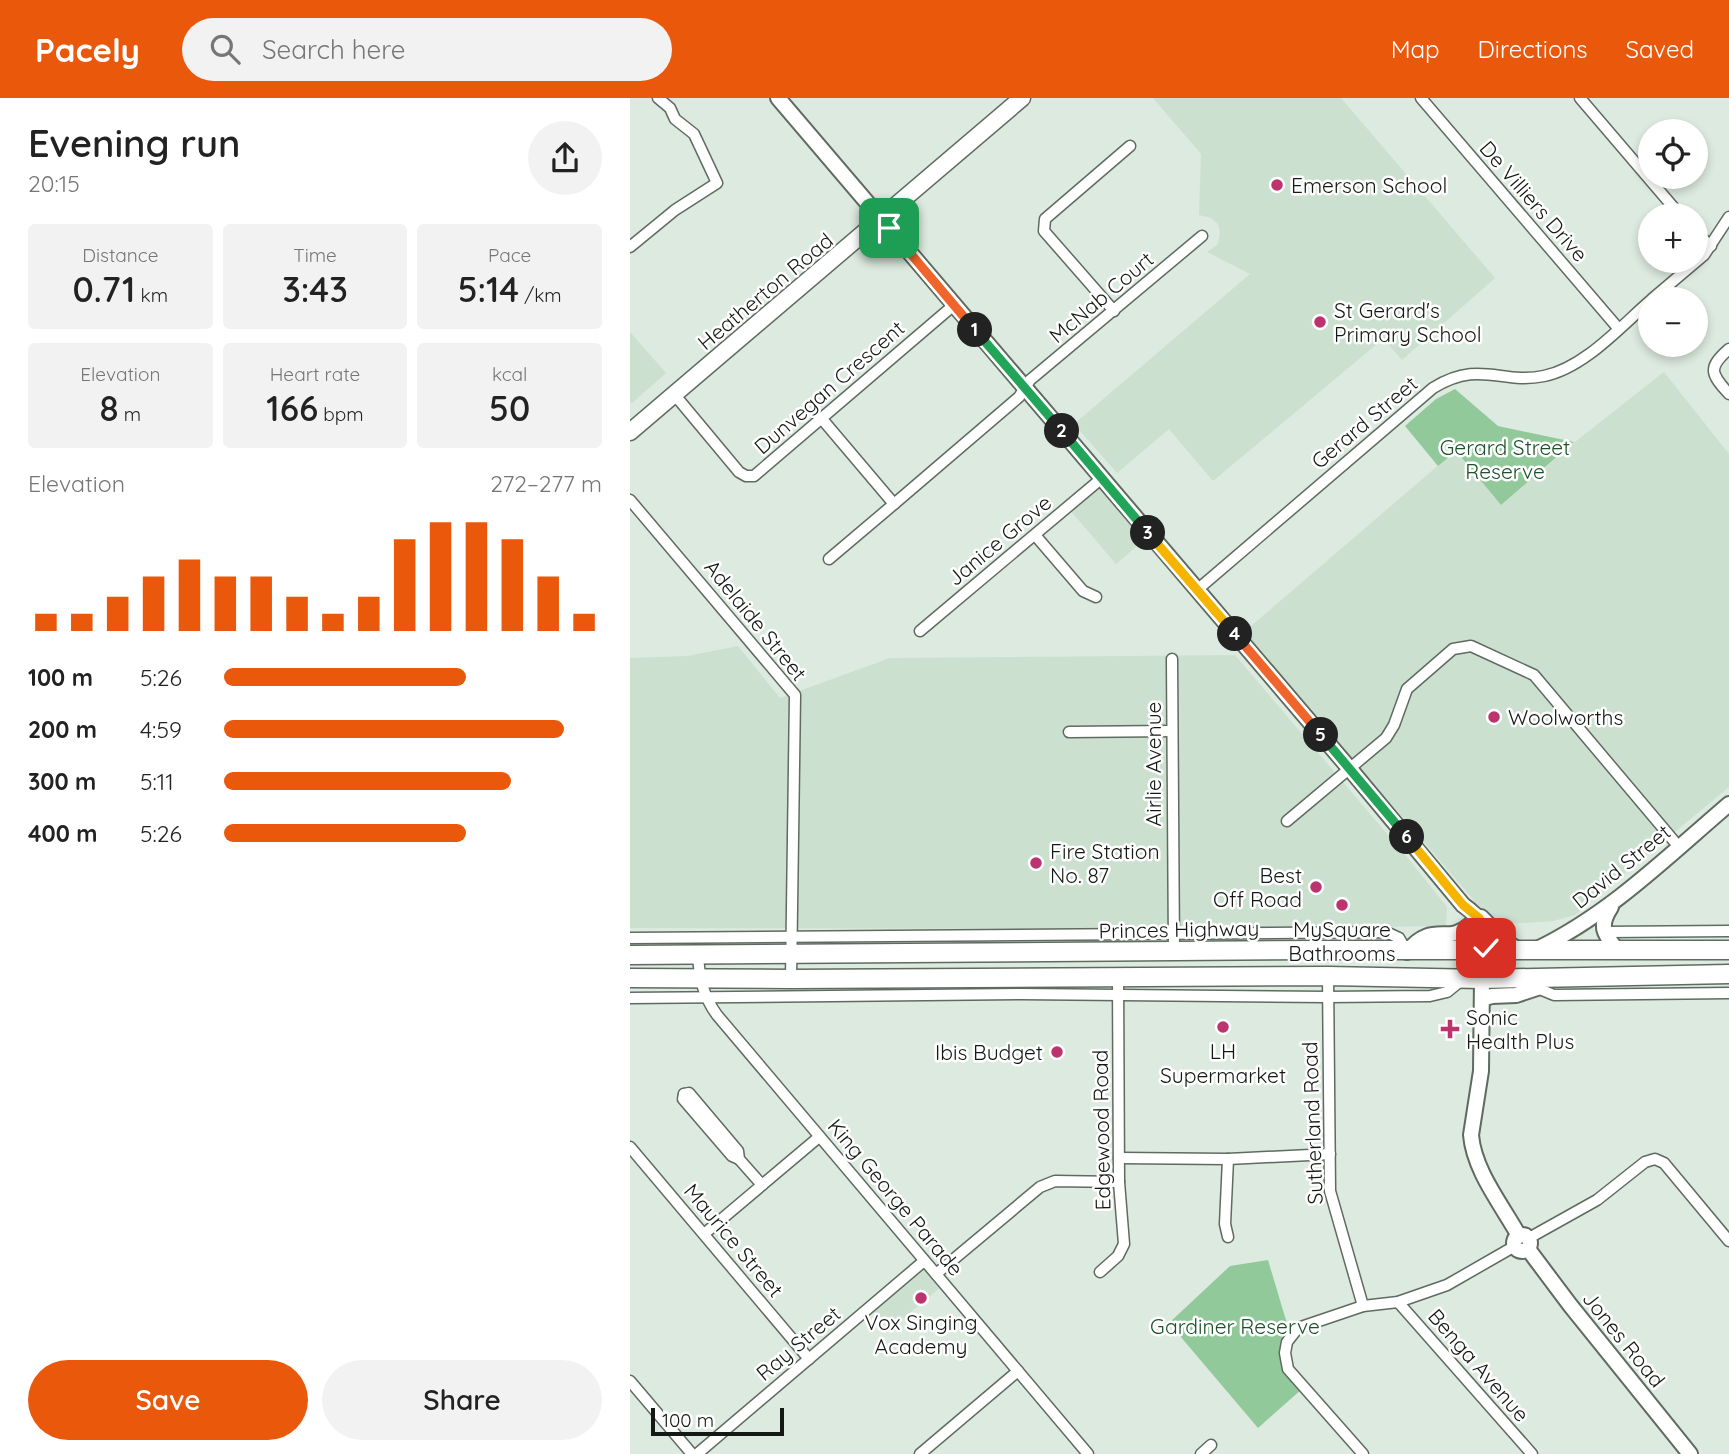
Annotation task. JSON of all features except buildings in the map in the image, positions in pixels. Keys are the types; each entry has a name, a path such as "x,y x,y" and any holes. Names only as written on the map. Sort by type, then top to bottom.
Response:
{"highway":[{"name":"Princes Highway","path":"630,955 698,954 792,946 1174,953 1317,950 1729,950"},
{"path":"1481,951 1482,979"},
{"path":"630,978 1035,978 1118,986 1328,976 1464,978 1537,983 1729,974"}],"main road":[{"path":"778,98 1350,769 1469,914 1481,951"},
{"name":"Heatherton Road","path":"632,427 881,220 1022,98"},
{"name":"David Street","path":"1526,951 1575,930 1616,901 1729,804"},
{"path":"1616,901 1604,919 1605,932 1624,950"},
{"path":"1469,914 1488,922 1505,941 1526,951"},
{"path":"1407,952 1430,934 1456,934 1469,914"},
{"name":"Jones Road","path":"1482,979 1481,1071 1471,1135 1472,1146 1484,1174 1523,1242 1690,1454"},
{"path":"1482,999 1519,994 1537,983"}],"street":[{"path":"630,247 675,210 717,183 694,134 675,118 670,108 658,98"},
{"name":"De Villiers Drive","path":"1421,98 1618,328"},
{"path":"1580,98 1670,203"},
{"path":"1114,311 1044,231 1045,219 1130,146"},
{"name":"Gerard Street","path":"1667,287 1699,260 1729,217"},
{"name":"McNab Court","path":"829,559 1019,397 1030,380 1202,236"},
{"name":"Dunvegan Crescent","path":"674,394 739,472 747,476 757,474 954,305"},
{"name":"Gerard Street","path":"1197,590 1439,385 1459,376 1475,373 1530,378 1554,373 1583,359 1638,311"},
{"path":"1729,349 1716,361 1714,368 1716,380 1729,394"},
{"path":"822,419 894,504"},
{"name":"Janice Grove","path":"920,632 1102,478"},
{"name":"Adelaide Street","path":"630,500 795,695 791,979"},
{"path":"1035,535 1083,592 1096,597"},
{"path":"1287,821 1389,734 1407,689 1453,649 1471,646 1534,675 1679,847"},
{"name":"Airlie Avenue","path":"1172,659 1174,953"},
{"path":"1069,733 1171,731"},
{"path":"1624,950 1670,931"},
{"path":"1605,932 1729,931"},
{"path":"792,946 1174,932 1386,932 1399,937 1407,952"},
{"name":"Princes Highway","path":"630,938 792,946"},
{"name":"King George Parade","path":"698,954 699,978 717,1015 1088,1454"},
{"name":"Sutherland Road","path":"1328,976 1330,1191 1363,1306"},
{"path":"1021,994 1035,978"},
{"path":"630,998 1021,994 1118,986 1327,997 1434,995 1447,992 1464,978"},
{"path":"1537,983 1554,995 1729,993"},
{"name":"Edgewood Road","path":"1100,1272 1118,1256 1124,1244 1119,1182 1118,986"},
{"path":"739,1158 732,1156 683,1099 684,1094 689,1093 738,1151 739,1158 762,1185"},
{"path":"704,1234 819,1137"},
{"name":"Maurice Street","path":"630,1147 809,1359"},
{"path":"1119,1158 1228,1159 1330,1154"},
{"path":"1228,1159 1225,1224 1228,1237"},
{"path":"1363,1454 1288,1368 1285,1353 1287,1342 1298,1328 1363,1306 1398,1301 1447,1285 1597,1200 1645,1162 1655,1159 1664,1163 1729,1241"},
{"path":"936,1274 1040,1186 1055,1181 1119,1182"},
{"name":"Ray Street","path":"694,1454 924,1261"},
{"name":"Benga Avenue","path":"1398,1301 1532,1454"},
{"path":"920,1454 1018,1371"},
{"path":"630,1381 694,1454"},
{"path":"1201,1454 1211,1445"}],"shaded area":[{"name":"St Gerard's Primary School","path":"1153,98 1341,98 1495,278 1402,360 1383,339 1213,481 1169,429 1117,473 1074,424 1250,274 1207,252 1218,244 1220,232 1218,224 1211,218 1199,215 1201,154"},
{"path":"630,332 666,373 632,403 630,401"},
{"path":"1664,372 1729,454 1729,787 1575,915 1553,921 1495,925 1244,632 1455,451 1501,505"},
{"path":"1095,488 1103,489 1145,539 1116,564 1070,510"},
{"path":"738,646 780,698 890,658 1235,655 1447,907 1446,926 1170,929 630,928 630,658 687,656"},
{"path":"924,1267 941,1287 890,1329 873,1309"}],"green space":[{"name":"Gerard Street Reserve","path":"1455,389 1498,426 1574,442 1501,505 1456,451 1438,466 1405,426 1436,399"},
{"name":"Gardiner Reserve","path":"1268,1260 1288,1327 1281,1344 1283,1360 1302,1389 1258,1428 1169,1323 1230,1266"}],"place":[{"name":"Emerson School","path":"1277,185"},
{"name":"St Gerard's Primary School","path":"1320,322"},
{"name":"Woolworths","path":"1494,717"},
{"name":"Fire Station No. 87","path":"1036,863"},
{"name":"Best Off Road","path":"1316,887"},
{"name":"MySquare Bathrooms","path":"1342,905"},
{"name":"LH Supermarket","path":"1223,1027"},
{"name":"Sonic Health Plus","path":"1450,1029"},
{"name":"Ibis Budget","path":"1057,1052"},
{"name":"Vox Singing Academy","path":"921,1298"}],"route":[{"path":"889,228 1463,905 1474,912 1484,928 1486,948"}]}
